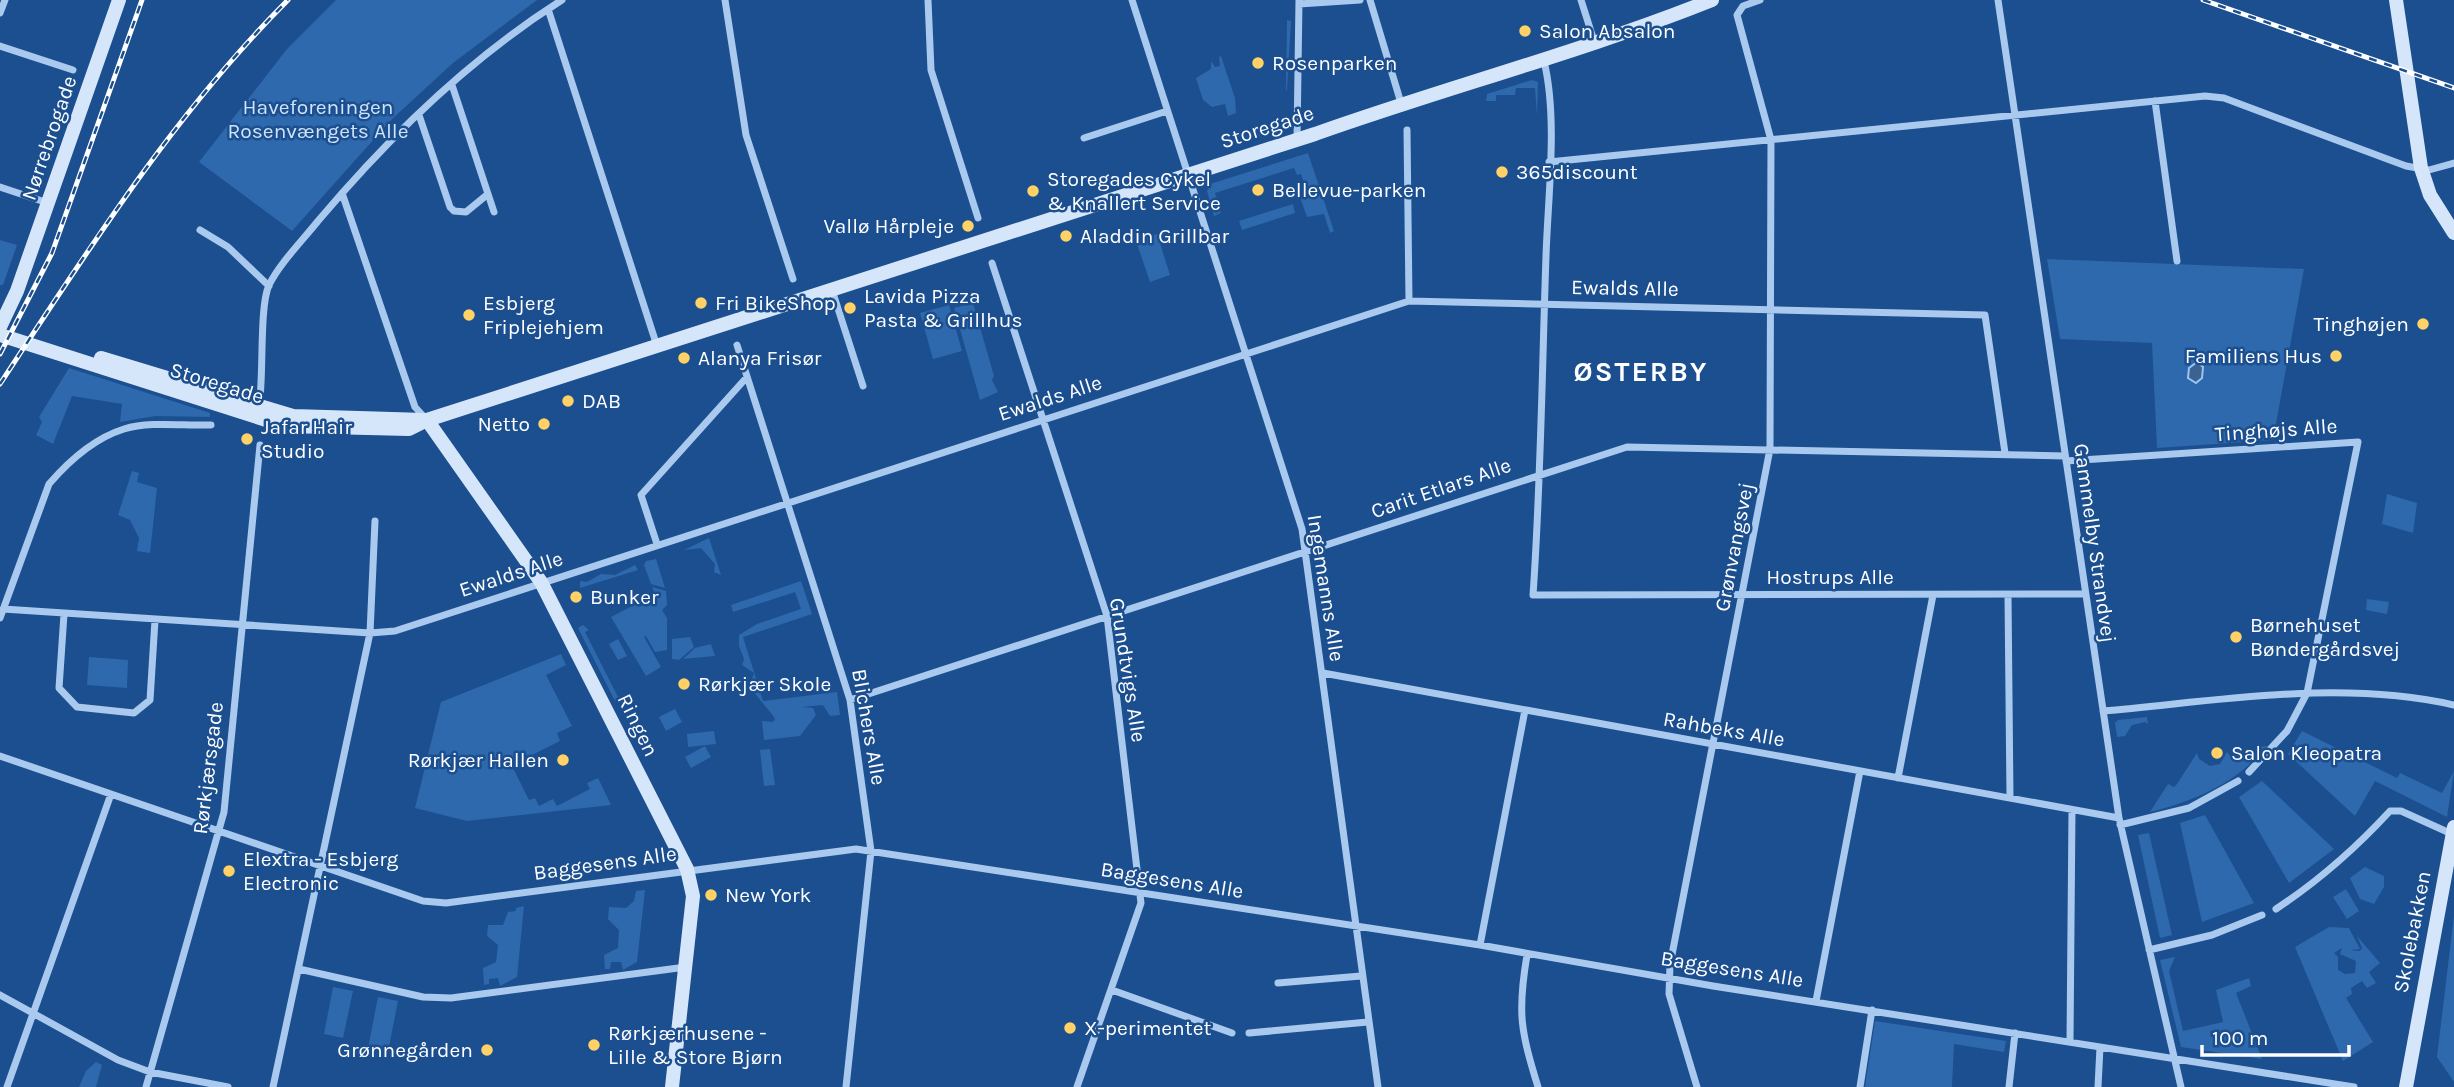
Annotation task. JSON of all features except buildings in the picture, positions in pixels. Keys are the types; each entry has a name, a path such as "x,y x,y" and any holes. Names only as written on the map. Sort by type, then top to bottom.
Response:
{"street":[{"path":"0,13 5,0"},
{"name":"Nørrebrogade","path":"0,327 17,291 119,0"},
{"path":"259,407 269,286 342,193 419,115 452,85 562,0"},
{"path":"726,0 746,135 793,279"},
{"path":"928,0 931,70 978,218"},
{"name":"Ingemanns Alle","path":"1132,0 1302,529 1378,1087"},
{"path":"1297,140 1299,2 1360,0"},
{"path":"1370,0 1401,103"},
{"path":"1581,0 1595,44"},
{"name":"Storegade","path":"0,327 58,350 285,426 409,429 427,420 1297,140 1401,103 1544,61 1712,0"},
{"name":"Grønvangsvej","path":"1696,1087 1669,994 1669,977 1770,449 1771,140 1738,17 1739,9 1760,0"},
{"name":"Gammelby Strandvej","path":"1998,0 2120,822 2181,1087"},
{"path":"2396,0 2421,168 2430,195 2454,233"},
{"path":"548,9 657,346"},
{"path":"0,46 73,70"},
{"path":"1541,473 1549,162 1549,83 1544,61"},
{"path":"452,85 494,212"},
{"path":"1549,162 2205,96 2224,98 2364,152 2421,168 2429,170 2454,163"},
{"path":"2155,101 2177,261"},
{"path":"1084,138 1167,111"},
{"path":"419,115 450,207 454,211 466,212 488,194"},
{"path":"1407,130 1409,301"},
{"path":"0,187 48,203"},
{"path":"342,193 415,407 427,420"},
{"path":"200,230 228,247 269,286"},
{"name":"Grundtvigs Alle","path":"992,263 1107,616 1140,893 1141,903 1077,1087"},
{"path":"832,290 863,386"},
{"name":"Ewalds Alle","path":"3,609 370,633 395,631 1244,352 1409,301 1985,315 2005,453"},
{"name":"Storegade","path":"0,335 298,417 427,420"},
{"name":"Blichers Alle","path":"737,345 850,700 870,851 846,1087"},
{"path":"657,544 641,495 747,377"},
{"name":"Ringen","path":"427,420 541,582 687,869 693,896 673,1087"},
{"path":"0,618 49,484 64,467 86,450 123,429 211,425"},
{"name":"Tinghøjs Alle","path":"2065,459 2358,442 2307,694"},
{"name":"Rørkjærsgade","path":"146,1087 220,832 260,444"},
{"name":"Carit Etlars Alle","path":"850,700 1627,447 2005,453 2065,459"},
{"name":"Hostrups Alle","path":"1541,473 1533,595 2085,594"},
{"path":"273,1087 370,633 375,521"},
{"path":"1898,778 1933,595"},
{"path":"2008,595 2010,799"},
{"path":"64,614 59,688 77,707 134,713 150,701 155,620"},
{"name":"Rahbeks Alle","path":"1323,673 2072,810 2120,822"},
{"path":"2249,772 2287,731 2307,694"},
{"path":"2103,711 2307,694 2395,694 2454,705"},
{"path":"1480,945 1525,710"},
{"name":"Baggesens Alle","path":"0,756 423,901 446,903 687,869 856,849 1480,945 1527,955 2354,1087"},
{"path":"1816,1001 1860,771"},
{"path":"2120,822 2189,808 2238,780"},
{"path":"6,1087 111,794"},
{"path":"2070,1042 2072,810"},
{"path":"2276,909 2316,883 2350,854 2390,811 2401,811 2453,830"},
{"name":"Skolebakken","path":"2406,1087 2453,830"},
{"path":"2149,950 2212,935 2262,915"},
{"path":"1527,955 1520,997 1521,1030 1538,1087"},
{"path":"299,969 422,997 451,998 687,967"},
{"path":"1278,984 1362,975"},
{"path":"1112,990 1232,1033"},
{"path":"0,995 118,1060 150,1072 228,1087"},
{"path":"1860,1087 1872,1010"},
{"path":"1249,1033 1368,1022"},
{"path":"2009,1087 2015,1033"},
{"path":"2098,1087 2100,1047"}],"green space":[{"name":"Haveforeningen Rosenvængets Alle","path":"336,0 537,0 453,63 391,120 292,231 199,162 287,49"},
{"path":"1287,20 1291,21 1286,90"},
{"path":"1221,56 1235,98 1236,113 1228,116 1225,104 1212,107 1203,100 1196,78 1211,69 1211,61 1215,67 1220,66"},
{"path":"1532,80 1538,82 1537,116 1535,88 1516,88 1515,95 1496,95 1496,101 1486,101 1487,94"},
{"path":"1282,124 1283,129 1240,143 1239,139"},
{"path":"1308,153 1334,231 1330,233 1324,214 1307,217 1300,197 1307,193 1301,174 1297,175 1294,168 1215,193 1221,213 1214,216 1207,191 1210,184"},
{"path":"1293,204 1295,213 1242,230 1239,221"},
{"path":"1163,229 1159,240 1170,275 1150,282 1137,244 1130,245 1129,242 1161,233"},
{"path":"0,240 17,245 3,285 0,285"},
{"path":"2047,259 2304,269 2273,440 2157,448 2152,343 2060,339"},
{"path":"973,303 994,376 992,380 998,392 980,400 954,308"},
{"path":"949,305 962,351 933,359 920,313"},
{"path":"69,368 210,413 210,417 155,416 120,422 122,404 72,396 53,444 36,435 42,422 39,417"},
{"path":"132,471 139,473 137,482 157,488 150,553 137,551 139,538 130,520 118,515"},
{"path":"2387,494 2417,503 2413,533 2382,524"},
{"path":"709,538 721,575 714,572 715,564 701,548 684,550"},
{"path":"656,559 665,588 651,584 644,565 646,561"},
{"path":"635,565 638,570 580,588 580,581 587,582 601,574 615,575"},
{"path":"801,581 812,614 743,637 763,701 837,692 840,715 830,716 823,705 802,707 813,708 816,715 800,736 764,740 762,721 773,722 775,719 750,685 754,673 742,665 744,659 739,646 739,635 757,624 801,609 795,592 733,612 731,605"},
{"path":"652,587 666,591 667,605 662,610 667,618 667,650 655,652 646,636 644,637 661,667 646,676 611,617 655,594"},
{"path":"2367,599 2389,602 2387,614 2366,610"},
{"path":"583,625 589,630 585,632 619,699 615,701 578,628"},
{"path":"690,637 694,647 679,660 672,659 672,639"},
{"path":"618,639 627,656 618,660 609,644"},
{"path":"711,644 715,656 683,659 695,648"},
{"path":"561,654 566,665 546,675 572,726 557,733 560,741 528,757 524,750 515,755 518,763 512,766 529,800 535,798 539,806 553,799 557,806 590,789 587,783 598,778 611,805 467,821 415,808 441,702"},
{"path":"89,657 128,660 127,688 87,685"},
{"path":"675,709 682,722 666,731 659,717"},
{"path":"2147,717 2148,724 2145,722 2132,725 2125,736 2117,737 2115,723 2118,720"},
{"path":"714,731 716,744 688,747 687,734"},
{"path":"2302,731 2397,778 2400,773 2442,793 2454,771 2447,817 2375,781 2355,816 2288,754"},
{"path":"705,746 711,757 691,768 685,757"},
{"path":"2267,746 2255,759 2242,770 2214,789 2150,812 2168,784 2174,787 2177,784 2197,753 2199,759 2210,766 2220,764 2227,752 2231,757 2260,753 2257,747"},
{"path":"770,749 775,785 764,786 760,750"},
{"path":"2262,781 2334,849 2289,883 2239,797"},
{"path":"2205,815 2254,903 2202,922 2180,823"},
{"path":"2149,833 2172,935 2160,938 2138,835"},
{"path":"2365,867 2384,876 2384,887 2374,904 2360,899 2350,878"},
{"path":"2346,889 2359,911 2347,919 2333,897"},
{"path":"645,890 637,962 623,970 621,962 611,962 610,969 605,969 604,955 618,948 619,930 608,919 609,907 626,908 634,901 636,891"},
{"path":"524,906 517,977 500,986 498,978 489,979 489,984 484,985 483,968 496,962 498,945 487,936 488,925 503,925 508,912"},
{"path":"2454,915 2454,1082 2437,1057"},
{"path":"2329,927 2349,928 2360,949 2350,950 2360,951 2362,948 2357,936 2380,963 2369,972 2376,983 2367,988 2362,981 2351,988 2352,994 2346,998 2373,1042 2343,1061 2295,947","holes":["2342,948 2340,954 2356,961 2355,973 2345,974 2338,970 2338,957 2334,953"]},
{"path":"2175,957 2169,971 2183,1031 2223,1022 2216,990 2249,978 2251,986 2236,993 2262,1059 2181,1047 2160,960"},
{"path":"333,987 353,991 343,1038 324,1034"},
{"path":"378,997 398,1001 388,1052 368,1048"},
{"path":"1875,1021 2006,1041 2004,1052 1954,1044 1952,1087 1865,1087"},
{"path":"96,1062 102,1065 96,1087 79,1087 86,1071"}],"shaded area":[{"path":"2197,362 2203,367 2202,378 2196,383 2188,378 2189,368"}],"railway":[{"path":"0,354 52,253 142,0"},
{"path":"0,384 134,184 207,89 288,0"},
{"path":"2203,0 2454,88"}],"place":[{"name":"Salon Absalon","path":"1525,31"},
{"name":"Rosenparken","path":"1258,63"},
{"name":"365discount","path":"1502,172"},
{"name":"Bellevue-parken","path":"1258,190"},
{"name":"Storegades Cykel & Knallert Service","path":"1033,191"},
{"name":"Vallø Hårpleje","path":"968,226"},
{"name":"Aladdin Grillbar","path":"1066,236"},
{"name":"Fri BikeShop","path":"701,303"},
{"name":"Lavida Pizza Pasta & Grillhus","path":"850,308"},
{"name":"Esbjerg Friplejehjem","path":"469,315"},
{"name":"Tinghøjen","path":"2423,324"},
{"name":"Familiens Hus","path":"2336,356"},
{"name":"Alanya Frisør","path":"684,358"},
{"name":"DAB","path":"568,401"},
{"name":"Netto","path":"544,424"},
{"name":"Jafar Hair Studio","path":"247,439"},
{"name":"Bunker","path":"576,597"},
{"name":"Børnehuset Bøndergårdsvej","path":"2236,637"},
{"name":"Rørkjær Skole","path":"684,684"},
{"name":"Salon Kleopatra","path":"2217,753"},
{"name":"Rørkjær Hallen","path":"563,760"},
{"name":"Elextra - Esbjerg Electronic","path":"229,871"},
{"name":"New York","path":"711,895"},
{"name":"X-perimentet","path":"1070,1028"},
{"name":"Rørkjærhusene - Lille & Store Bjørn","path":"594,1045"},
{"name":"Grønnegården","path":"487,1050"}],"district":[{"name":"ØSTERBY","path":"1641,371"}]}
